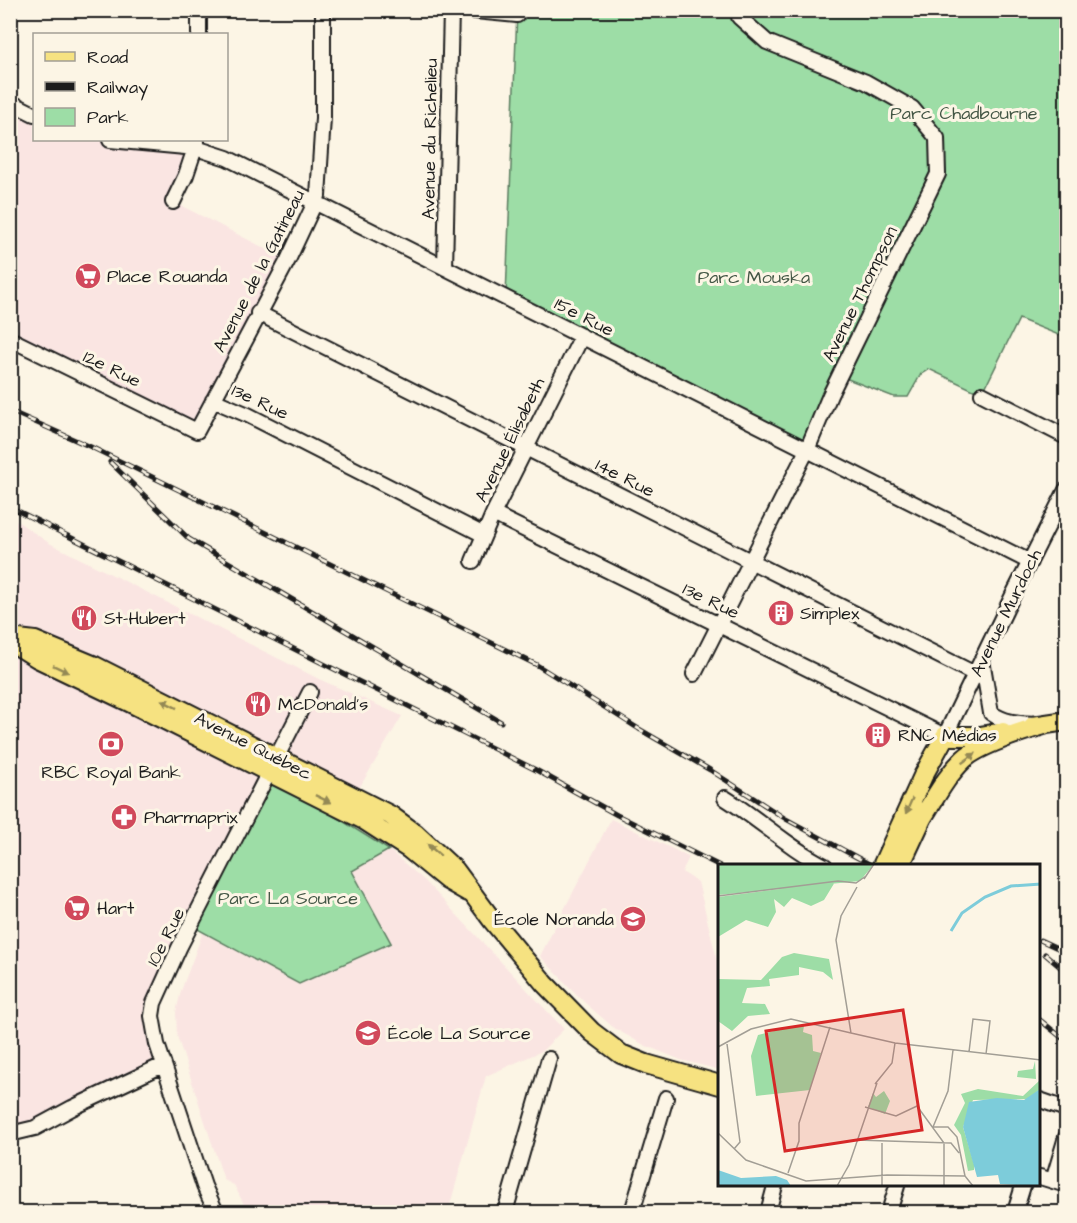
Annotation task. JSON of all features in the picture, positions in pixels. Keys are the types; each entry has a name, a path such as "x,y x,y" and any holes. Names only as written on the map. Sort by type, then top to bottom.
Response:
{"main road":[{"name":"Avenue Québec","path":"10,639 37,658 274,765 377,827 447,880 472,894 545,984 592,1032 621,1053 646,1064 718,1084"},
{"path":"945,736 980,736 1066,721"},
{"path":"921,820 942,787 965,758 1003,738 1044,724"},
{"name":"Avenue Murdoch","path":"901,864 938,780 945,736"},
{"name":"Avenue Murdoch","path":"883,864 923,776 945,736"}],"street":[{"path":"199,10 199,33"},
{"name":"Avenue de la Gatineau","path":"197,431 316,203 320,185 323,118 323,10"},
{"name":"Avenue du Richelieu","path":"445,268 451,10"},
{"path":"465,10 517,15"},
{"name":"Avenue Thompson","path":"694,674 807,450 830,395 938,174 937,138 912,108 866,82 766,42 739,17"},
{"path":"10,102 33,114"},
{"name":"15e Rue","path":"132,141 196,144 227,158 1030,562"},
{"path":"173,202 196,144"},
{"name":"14e Rue","path":"258,314 975,674"},
{"name":"Avenue Élisabeth","path":"473,561 493,514 582,336"},
{"name":"12e Rue","path":"10,339 197,431"},
{"path":"982,394 1066,436"},
{"name":"13e Rue","path":"213,400 248,415 484,535"},
{"name":"Avenue Murdoch","path":"945,736 1066,490"},
{"name":"13e Rue","path":"493,514 945,736"},
{"path":"982,660 991,712 1000,719 1016,723 1044,724"},
{"name":"10e Rue","path":"216,1212 204,1186 163,1065 153,1030 154,1003 310,692"},
{"path":"725,798 806,856 821,864"},
{"path":"505,1212 549,1059"},
{"path":"10,1134 35,1128 163,1065"},
{"path":"632,1212 666,1098"},
{"path":"1041,1100 1066,1109"},
{"path":"1053,1181 1066,1137"},
{"path":"768,1212 774,1187"},
{"path":"889,1212 896,1187"},
{"path":"1015,1212 1022,1187"}],"shaded area":[{"name":"Place Rouanda","path":"10,102 33,114 33,141 120,141 191,148 174,202 288,260 197,431 11,339"},
{"path":"11,517 49,543 321,680 402,716 358,790 274,750 146,1012 147,1030 163,1065 11,1134"},
{"name":"École Noranda","path":"611,819 689,857 682,872 698,882 718,964 718,1069 681,1060 644,1045 614,1028 584,1002 540,956"},
{"name":"École La Source","path":"389,850 425,881 564,1029 542,1051 486,1076 448,1212 248,1212 234,1185 224,1180 177,1036 176,1012 181,991 203,932 299,984 391,943 351,871"}],"green space":[{"name":"Parc Mouska","path":"517,11 1064,11 1066,37 1066,338 1019,319 982,394 929,369 921,374 908,397 894,397 840,376 807,450 506,297"},
{"name":"Parc La Source","path":"273,782 389,850 352,871 391,943 299,984 192,926"}],"railway":[{"path":"10,411 91,447 537,665 786,819 869,864"},
{"path":"110,462 189,539 501,722"},
{"path":"10,507 536,770 617,815 718,865"},
{"path":"1041,940 1066,952"},
{"path":"1045,954 1066,972"},
{"path":"1041,1021 1066,1041"}],"place":[{"name":"Place Rouanda","path":"88,276"},
{"name":"Simplex","path":"781,613"},
{"name":"St-Hubert","path":"84,618"},
{"name":"McDonald's","path":"258,704"},
{"name":"RNC Médias","path":"878,735"},
{"name":"RBC Royal Bank","path":"111,744"},
{"name":"Pharmaprix","path":"124,817"},
{"name":"Hart","path":"77,908"},
{"name":"École Noranda","path":"633,919"},
{"name":"École La Source","path":"368,1033"}],"park label":[{"name":"Parc Chadbourne","path":"964,113"}]}
